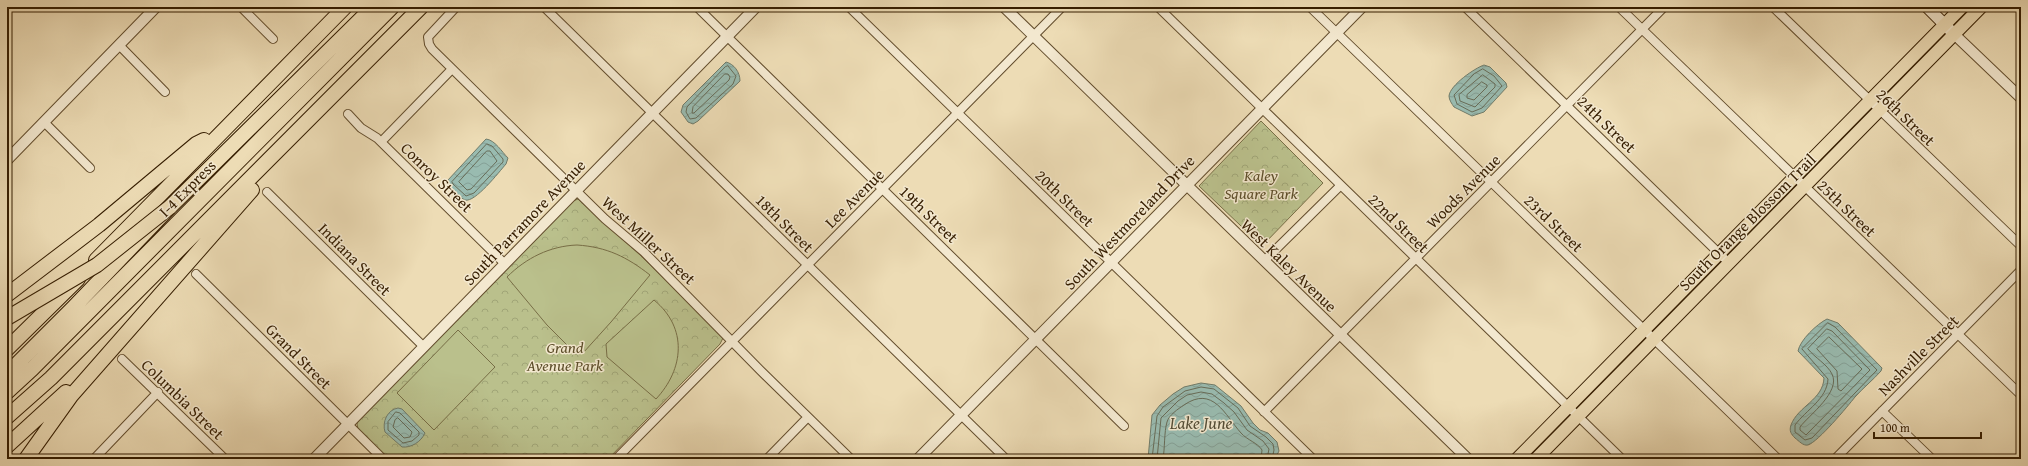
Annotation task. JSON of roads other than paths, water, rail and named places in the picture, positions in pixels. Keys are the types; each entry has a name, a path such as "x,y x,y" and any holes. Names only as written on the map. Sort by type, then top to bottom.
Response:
{"highway":[{"path":"7,349 345,7"},
{"name":"I-4 Express","path":"7,374 74,308 170,207 373,7"},
{"name":"I-4 Express","path":"7,392 32,369 392,7"},
{"path":"7,418 51,378 421,7"},
{"path":"26,459 70,396 357,72"},
{"path":"7,295 99,225 196,144 219,133"},
{"path":"7,318 97,265 170,207"},
{"path":"7,446 110,352"}],"main road":[{"path":"1927,7 1954,34"},
{"name":"South Orange Blossom Trail","path":"1517,459 1962,7"},
{"name":"South Orange Blossom Trail","path":"1536,459 1981,7"}],"street":[{"path":"7,160 156,7"},
{"path":"241,7 273,38"},
{"name":"West Miller Street","path":"456,7 430,34 428,42 432,49 605,219 644,252 851,459"},
{"name":"18th Street","path":"544,7 653,112 960,416 1006,459"},
{"name":"19th Street","path":"697,7 1124,426"},
{"name":"South Parramore Avenue","path":"314,459 756,7"},
{"name":"20th Street","path":"849,7 1110,263 1313,459"},
{"name":"West Kaley Avenue","path":"1004,7 1186,186 1468,459"},
{"name":"Lee Avenue","path":"616,459 1062,7"},
{"name":"22nd Street","path":"1158,7 1340,186 1622,459"},
{"name":"23rd Street","path":"1310,7 1778,459"},
{"name":"South Westmoreland Drive","path":"918,459 1362,7"},
{"name":"24th Street","path":"1465,7 1729,263"},
{"name":"25th Street","path":"1619,7 2021,395"},
{"name":"Woods Avenue","path":"1264,412 1341,336 1664,7"},
{"name":"26th Street","path":"1773,7 2021,246"},
{"path":"1954,34 2021,98"},
{"path":"119,45 165,92"},
{"path":"381,142 452,69"},
{"name":"Conroy Street","path":"348,114 362,128 381,142 504,263"},
{"path":"44,122 90,168"},
{"path":"1264,261 1340,186"},
{"name":"Indiana Street","path":"267,192 423,346"},
{"name":"Nashville Street","path":"1835,459 2021,270"},
{"name":"Grand Street","path":"196,274 383,459"},
{"name":"Columbia Street","path":"122,359 158,392 225,459"},
{"path":"94,459 158,392"},
{"path":"1882,411 1932,459"},
{"path":"767,459 808,417"}],"water":[{"path":"726,62 736,69 740,81 698,121 693,124 688,122 681,112 683,105"},
{"path":"1484,65 1490,67 1506,83 1507,87 1484,112 1472,116 1454,107 1449,96 1450,92 1458,82 1469,73"},
{"path":"486,139 495,144 508,158 506,164 481,192 469,200 465,200 448,185 448,180"},
{"path":"1827,319 1838,323 1882,368 1881,371 1858,394 1819,438 1808,445 1804,445 1794,437 1790,427 1794,418 1815,398 1823,386 1824,378 1798,351 1802,342 1810,333"},
{"name":"Lake June","path":"1201,383 1215,385 1241,406 1260,430 1268,433 1277,442 1279,451 1275,459 1148,459 1152,415 1160,405 1173,394 1184,387"},
{"path":"394,409 402,409 425,433 418,442 405,447 402,447 385,432 384,428 388,414"}],"park label":[{"name":"Kaley Square Park","path":"1261,184"},
{"name":"Grand Avenue Park","path":"565,356"}]}
